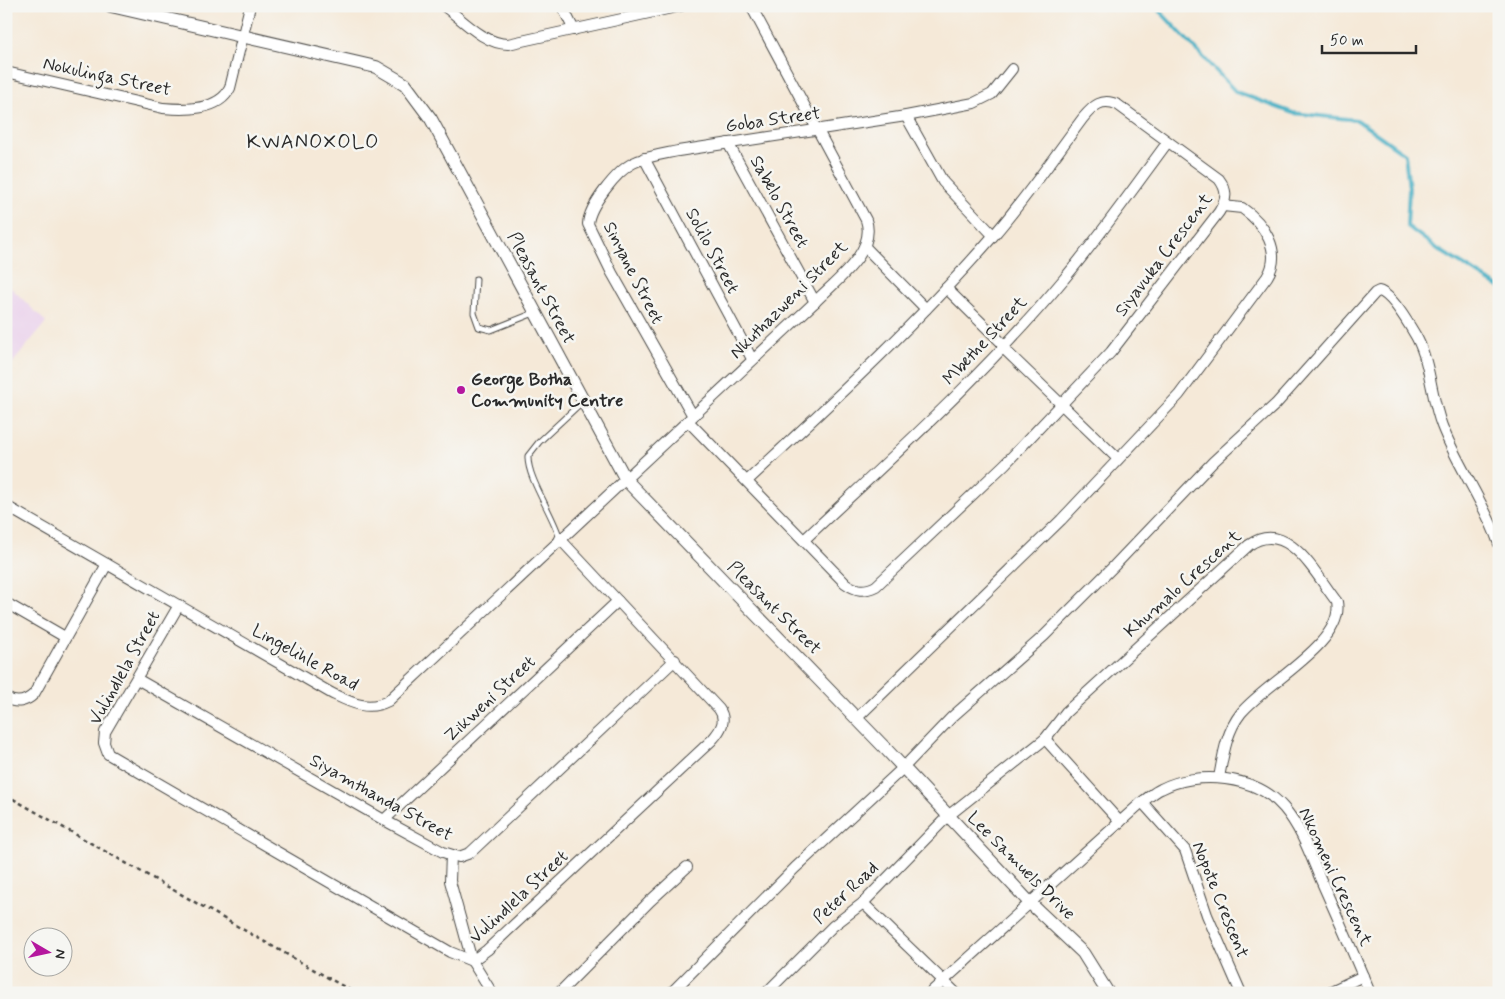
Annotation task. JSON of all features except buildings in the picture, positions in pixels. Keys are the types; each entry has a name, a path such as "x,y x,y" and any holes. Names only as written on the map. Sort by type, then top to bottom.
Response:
{"street":[{"name":"Pleasant Street","path":"111,6 243,35 376,68 405,84 431,119 582,402 626,480 857,718 903,768"},
{"name":"Nokulinga Street","path":"6,72 163,108 177,109 205,106 220,101 228,93 250,6"},
{"path":"444,6 486,38 498,43 518,43 656,9 681,6"},
{"path":"562,6 574,30"},
{"name":"Nkuthazweni Street","path":"626,480 752,359 815,302 852,264 865,247 869,234 866,220 751,6"},
{"name":"Goba Street","path":"644,158 728,143 906,116 986,99 1012,69"},
{"name":"Siyavuka Crescent","path":"691,418 747,481 850,587 861,591 876,586 1005,464 1110,352 1223,206 1226,192 1219,179 1167,143 1118,104 1107,101 1095,105 993,236 946,288 828,406 747,481"},
{"path":"906,116 943,182 993,236"},
{"name":"Sabelo Street","path":"728,143 815,302"},
{"name":"Mbethe Street","path":"804,540 958,393 1003,346 1064,279 1167,143"},
{"name":"Solilo Street","path":"644,158 752,359"},
{"name":"Sinyane Street","path":"644,158 623,170 592,207 588,224 612,273 691,418"},
{"path":"857,718 1061,520 1193,378 1274,267 1274,253 1263,229 1242,208 1223,206"},
{"path":"865,247 926,308"},
{"path":"946,288 1118,459"},
{"path":"671,993 788,875 903,768 952,717 1037,642 1114,566 1214,462 1276,404 1365,302 1379,291 1390,298 1416,337 1427,364 1442,427 1489,518 1499,544"},
{"name":"Lingelihle Road","path":"6,506 331,693 354,704 371,707 388,701 560,539 626,480"},
{"name":"Khumalo Crescent","path":"948,816 1045,739 1066,712 1249,545 1263,537 1279,538 1294,548 1337,602 1336,622 1323,642 1241,713 1229,733 1220,778"},
{"name":"Vulindlela Street","path":"179,605 105,732 105,748 113,758 450,952 472,961 487,950 719,733 723,715 675,660 560,539"},
{"path":"6,698 17,702 24,701 34,694 107,564"},
{"name":"Zikweni Street","path":"384,820 618,601"},
{"path":"6,603 66,637"},
{"name":"Siyamthanda Street","path":"137,679 384,820 451,856 459,857 470,852 675,660"},
{"path":"1045,739 1120,822"},
{"name":"Lee Samuels Drive","path":"903,768 1030,903 1083,952 1108,993"},
{"name":"Nkomeni Crescent","path":"930,993 1142,802 1160,789 1176,783 1205,778 1220,778 1251,786 1266,793 1283,806 1292,818 1370,993"},
{"name":"Nopote Crescent","path":"1142,802 1185,850 1207,915 1241,993"},
{"name":"Peter Road","path":"766,993 833,926 863,903 948,816"},
{"path":"451,856 450,881 472,961 492,993"},
{"path":"559,993 687,866"},
{"path":"863,903 944,979 956,993"},
{"path":"1327,993 1363,976"}],"lane":[{"path":"476,279 474,313 479,327 491,330 534,313"},
{"path":"560,539 552,516 535,483 528,456 539,442 582,402"}],"path":[{"path":"6,795 355,993"}],"shaded area":[{"path":"6,283 46,322 6,371"}],"waterway":[{"path":"1155,6 1236,92 1293,113 1357,120 1405,154 1409,189 1407,226 1439,250 1499,287"}],"place":[{"name":"George Botha Community Centre","path":"461,390"}],"district":[{"name":"KWANOXOLO","path":"313,142"}]}
